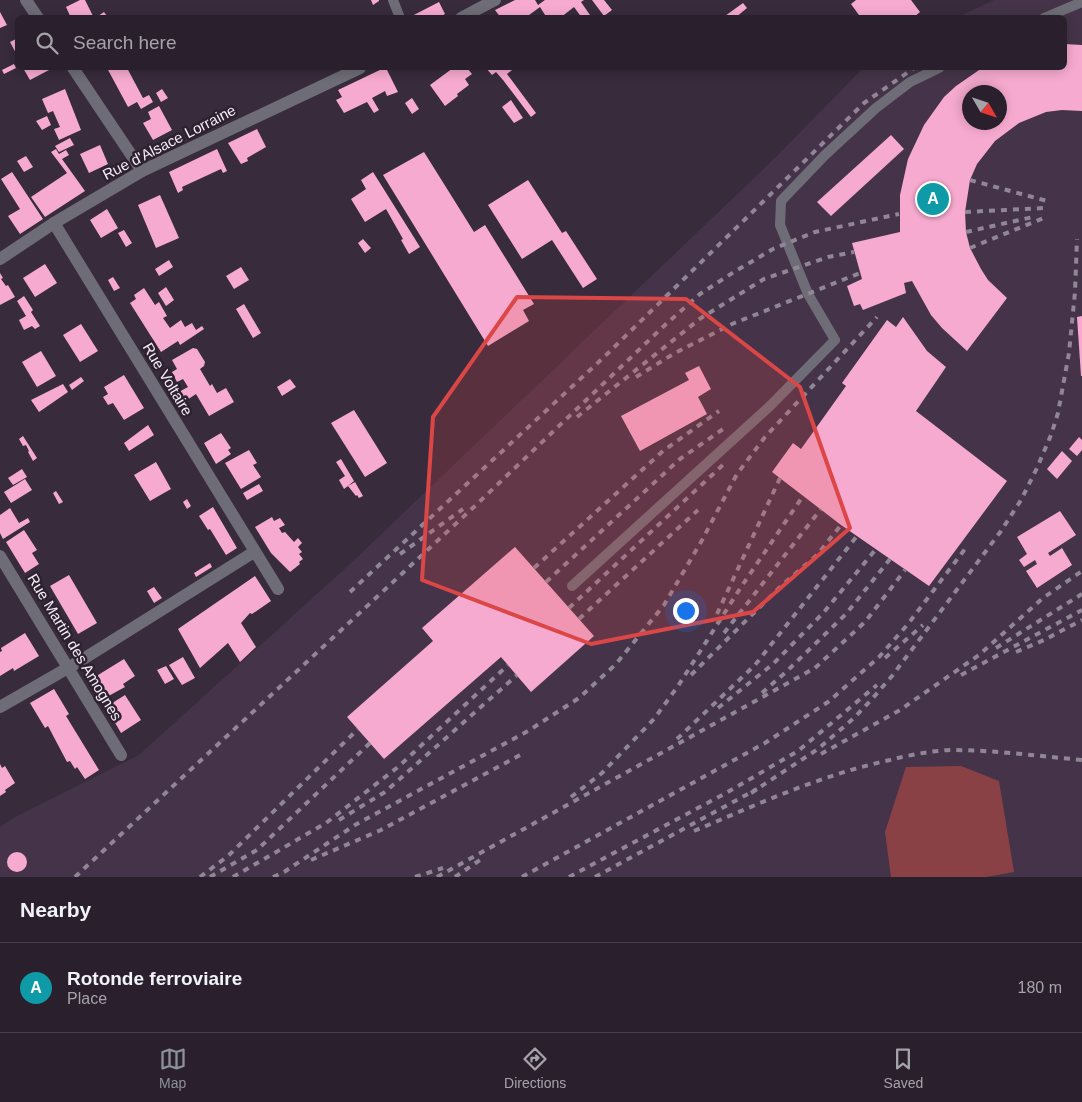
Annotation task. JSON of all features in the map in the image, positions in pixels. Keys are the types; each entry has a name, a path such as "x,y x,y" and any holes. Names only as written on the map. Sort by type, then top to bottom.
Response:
{"street":[{"path":"26,0 36,15"},
{"path":"467,15 495,0"},
{"path":"74,70 142,171"},
{"name":"Rue d'Alsace Lorraine","path":"0,259 54,222 142,171 356,70"},
{"name":"Rue Voltaire","path":"54,222 278,589"},
{"path":"0,707 254,552"},
{"name":"Rue Martin des Amognes","path":"0,556 121,755"}],"lane":[{"path":"393,0 399,15"},
{"path":"1051,15 1082,2"},
{"path":"572,586 770,406 835,340 808,294 780,225 781,201 825,155 876,108 910,82 935,70"}],"highlighted area":[{"path":"517,297 686,299 800,387 850,528 753,612 591,644 422,580 433,417"}],"shaded area":[{"path":"994,0 1082,0 1082,877 0,877 0,827 19,815 139,755 350,564 777,156 861,70 1067,70 1067,15 962,15"},
{"path":"961,766 999,781 1014,872 986,877 891,877 885,832 906,767"}],"building":[{"path":"80,0 85,0 92,15 70,15 66,7"},
{"path":"371,0 379,0 379,1 373,5"},
{"path":"515,0 535,0 538,5 545,0 584,0 581,2 590,15 580,15 574,7 564,15 545,15 540,7 529,15 499,15 495,10"},
{"path":"592,0 604,0 612,10 603,15"},
{"path":"856,0 911,0 920,12 916,15 859,15 851,4"},
{"path":"439,2 445,14 443,15 414,15"},
{"path":"743,3 747,8 739,15 726,15"},
{"path":"0,12 7,25 0,28"},
{"path":"15,40 15,51 10,42"},
{"path":"1067,44 1082,45 1082,111 1062,110 1046,112 1019,123 995,141 977,164 970,180 965,212 966,232 970,248 988,280 1007,298 967,351 931,315 912,281 904,283 906,293 863,310 860,304 854,306 847,286 862,279 852,243 900,232 900,195 908,159 924,125 944,97 979,70 1067,70"},
{"path":"14,64 15,66 15,68 4,74 2,70"},
{"path":"24,70 49,70 30,80"},
{"path":"108,70 128,70 143,98 149,95 153,102 141,109 137,102 128,107"},
{"path":"380,70 387,70 398,92 387,96 385,91 372,98 379,110 374,113 367,102 344,113 336,100 342,97 338,90"},
{"path":"450,70 469,70 472,74 465,79 469,85 445,106 430,85"},
{"path":"488,70 512,70 507,74 536,113 531,117 496,72 492,75"},
{"path":"65,89 81,130 59,140 54,129 60,127 53,111 48,113 42,99"},
{"path":"162,89 168,98 161,102 156,93"},
{"path":"412,98 419,109 412,114 405,103"},
{"path":"511,100 523,118 514,123 502,107"},
{"path":"159,106 172,130 153,140 143,123 151,119 148,112"},
{"path":"47,116 51,125 42,130 36,121"},
{"path":"257,129 266,147 247,158 248,161 241,164 228,143"},
{"path":"891,135 904,149 831,216 817,202"},
{"path":"70,138 74,145 59,152 55,146"},
{"path":"100,145 108,164 89,173 80,154"},
{"path":"56,149 59,154 66,150 69,155 62,159 85,191 45,217 31,197 67,173 51,152"},
{"path":"217,149 227,171 223,173 221,169 182,187 183,190 178,193 169,172"},
{"path":"424,152 474,232 485,225 534,304 523,310 529,321 488,346 383,175"},
{"path":"26,156 33,167 24,172 17,161"},
{"path":"12,172 43,219 20,234 8,216 20,209 1,179"},
{"path":"373,172 420,247 409,254 386,209 365,222 351,199 366,189 361,180"},
{"path":"528,180 562,233 566,231 597,279 583,288 552,240 522,259 488,205"},
{"path":"160,195 179,238 156,248 138,205"},
{"path":"107,209 118,228 101,238 90,220"},
{"path":"124,230 132,243 126,247 118,233"},
{"path":"363,239 371,248 365,253 358,243"},
{"path":"169,260 173,267 159,276 155,269"},
{"path":"45,264 57,283 35,297 23,278"},
{"path":"241,267 249,280 234,289 226,276"},
{"path":"0,273 3,278 1,279 6,286 8,285 15,297 0,305"},
{"path":"113,277 120,288 114,291 108,280"},
{"path":"166,287 174,300 166,306 158,293"},
{"path":"144,288 155,305 159,302 167,316 163,318 170,328 181,320 185,327 192,323 196,330 202,326 204,329 180,345 178,341 161,352 130,303 136,299 134,295"},
{"path":"24,296 40,326 35,329 32,326 24,330 19,320 26,316 17,301"},
{"path":"244,304 261,333 253,338 236,309"},
{"path":"1082,316 1082,376 1081,376 1077,317"},
{"path":"903,317 927,351 946,367 916,411 1007,481 929,586 841,525 772,472 793,443 801,449 846,386 842,383 887,320 896,327"},
{"path":"81,324 98,351 80,362 63,335"},
{"path":"193,348 197,349 205,362 204,366 200,369 210,386 212,384 217,393 226,388 234,402 209,416 196,394 181,404 175,394 188,387 183,379 177,382 172,372 177,369 172,360"},
{"path":"41,351 56,376 37,387 22,362"},
{"path":"699,366 711,389 698,397 707,414 640,451 621,416 689,380 685,373"},
{"path":"124,375 144,408 124,420 113,403 108,405 103,397 108,394 104,387"},
{"path":"81,377 84,381 72,390 69,385"},
{"path":"290,379 296,387 282,396 277,387"},
{"path":"63,384 68,392 39,412 31,400"},
{"path":"354,410 387,463 365,477 331,423"},
{"path":"148,425 154,435 129,451 124,443"},
{"path":"221,433 231,448 228,450 231,454 216,464 204,443"},
{"path":"23,436 37,458 33,461 26,445 23,446 19,439"},
{"path":"1079,437 1082,440 1082,450 1077,456 1069,449"},
{"path":"249,450 257,463 253,465 261,477 241,489 225,463"},
{"path":"1062,451 1072,461 1057,479 1047,469"},
{"path":"341,459 354,481 344,489 339,480 345,476 336,462"},
{"path":"156,462 171,489 150,501 134,475"},
{"path":"22,469 27,477 13,485 8,478"},
{"path":"25,479 32,490 11,503 4,492"},
{"path":"355,482 363,496 359,498 356,496 348,486"},
{"path":"259,484 263,491 247,500 243,493"},
{"path":"56,491 63,502 59,504 53,493"},
{"path":"187,499 191,506 187,509 183,502"},
{"path":"213,507 237,548 226,555 210,529 208,530 199,516"},
{"path":"10,508 19,523 28,518 30,522 3,539 0,533 0,515"},
{"path":"1060,511 1076,535 1048,553 1050,556 1062,548 1072,565 1037,588 1026,571 1037,564 1035,560 1024,567 1019,560 1027,554 1017,537"},
{"path":"272,517 274,521 280,518 285,525 279,528 282,533 285,532 294,542 298,538 302,543 298,547 302,552 299,554 303,559 290,572 271,553 255,527"},
{"path":"24,530 37,550 32,553 39,564 25,573 6,542"},
{"path":"515,547 594,636 531,692 501,657 384,759 347,717 433,641 422,628"},
{"path":"210,563 212,567 196,577 194,573"},
{"path":"69,575 97,623 78,634 50,586"},
{"path":"255,576 271,601 252,614 250,613 241,623 256,647 240,662 228,643 200,668 178,629"},
{"path":"154,587 162,598 154,603 147,591"},
{"path":"25,633 39,656 14,671 13,668 0,676 1,648"},
{"path":"183,657 195,678 182,685 169,665"},
{"path":"124,659 135,676 123,684 125,687 103,699 90,680"},
{"path":"166,666 174,679 165,684 157,670"},
{"path":"54,689 69,714 66,716 99,770 85,779 77,767 75,769 70,761 67,762 48,726 45,728 30,703"},
{"path":"125,695 141,720 121,733 106,707"},
{"path":"0,764 2,768 5,766 15,783 0,796"},
{"path":"17,852 24,855 27,862 24,869 17,872 10,869 7,862 10,855"}],"railway":[{"path":"350,592 603,358 864,103 911,70"},
{"path":"970,180 1047,201"},
{"path":"965,212 1045,208"},
{"path":"75,877 476,505 700,294 773,249 815,232 899,214"},
{"path":"966,232 1033,217"},
{"path":"970,248 1046,217"},
{"path":"751,793 818,749 854,718 872,699 892,676 1001,531 1021,500 1037,468 1058,413 1069,353 1075,292 1077,239"},
{"path":"577,417 701,318 764,279 828,257 854,252"},
{"path":"636,377 675,353 732,324 860,273"},
{"path":"273,877 284,872 355,825 528,731 579,698 616,664 664,605 701,542 737,474 765,437 877,317"},
{"path":"534,568 663,451 719,411"},
{"path":"546,582 680,459 726,427"},
{"path":"569,608 725,463"},
{"path":"717,614 780,478"},
{"path":"571,797 602,773 654,719 678,686 741,587 803,496"},
{"path":"400,554 463,509"},
{"path":"724,633 821,509"},
{"path":"579,619 698,510"},
{"path":"691,675 780,587 817,555 841,525"},
{"path":"677,739 755,665 857,536"},
{"path":"718,708 773,664 824,612 876,549"},
{"path":"522,877 765,743 828,702 879,657 908,624 965,549"},
{"path":"762,693 846,614 890,559"},
{"path":"437,877 815,668 865,622 905,570"},
{"path":"821,754 900,710 979,655 1043,598 1082,571"},
{"path":"996,648 1082,594"},
{"path":"961,675 1082,610"},
{"path":"1016,652 1082,620"},
{"path":"885,658 923,625"},
{"path":"233,877 326,823 398,767 508,665"},
{"path":"339,820 385,792 517,675"},
{"path":"569,877 726,793 798,751 877,685"},
{"path":"200,877 228,856 358,729"},
{"path":"210,877 257,850 370,743"},
{"path":"694,831 815,782 864,766 905,756 950,750 966,750 1082,760"},
{"path":"311,860 381,830 522,754"},
{"path":"595,877 757,789"},
{"path":"455,877 480,860"},
{"path":"415,877 443,868"}],"place":[{"name":"Rotonde ferroviaire","path":"933,199"}]}
